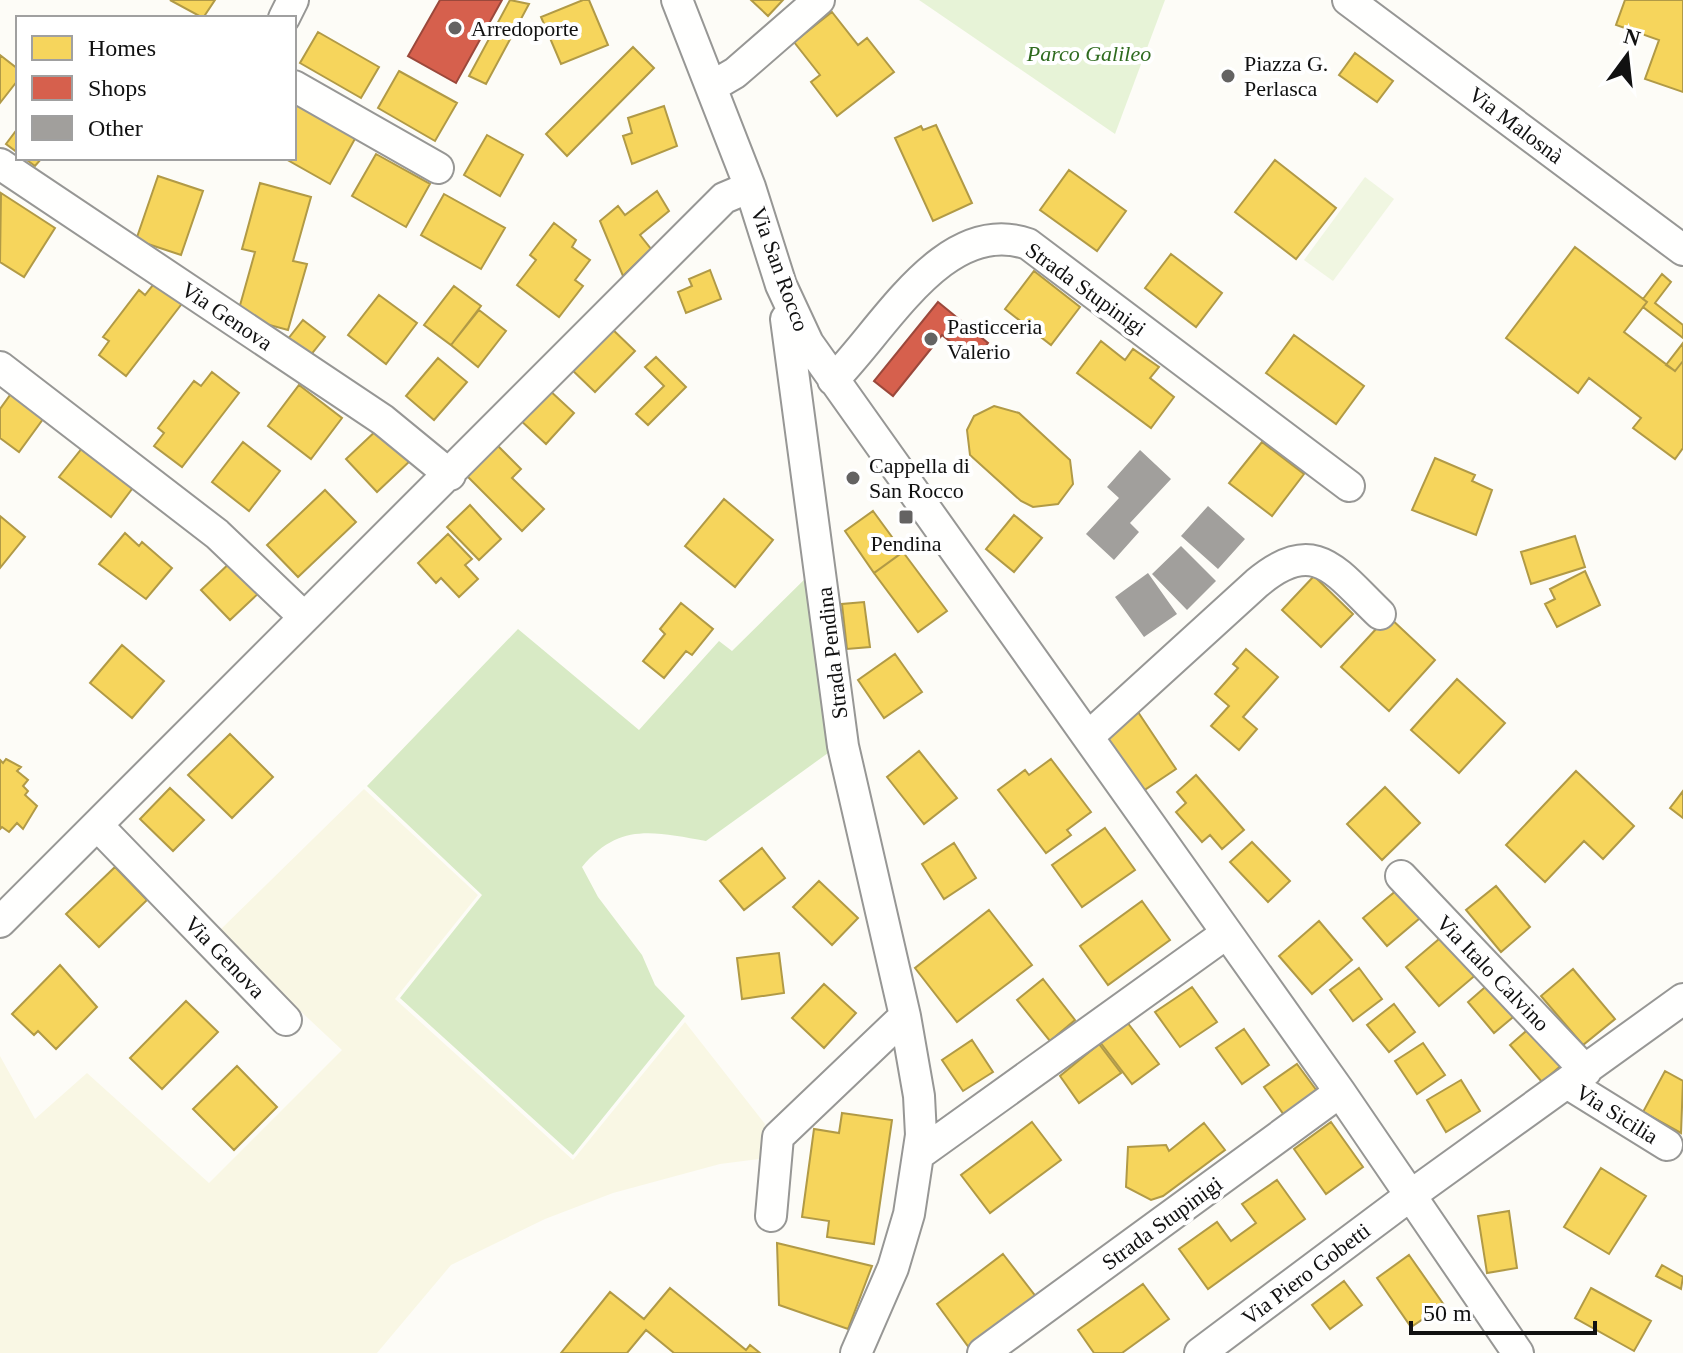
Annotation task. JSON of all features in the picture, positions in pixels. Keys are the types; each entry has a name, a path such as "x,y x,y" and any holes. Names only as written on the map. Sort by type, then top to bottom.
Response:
{"street":[{"name":"Via San Rocco","path":"677,0 750,187 781,285 808,343 1089,736"},
{"path":"711,87 735,73 819,0"},
{"name":"Via Malosnà","path":"1348,0 1683,250"},
{"path":"296,87 438,168"},
{"name":"Via Genova","path":"0,164 383,420 450,475"},
{"path":"0,922 724,198 750,187"},
{"name":"Strada Stupinigi","path":"833,380 934,265 947,255 979,241 1016,239 1028,244 1349,486"},
{"name":"Strada Pendina","path":"781,285 843,746 905,1016 919,1096 918,1155 909,1214 893,1268 856,1353"},
{"path":"0,367 217,534 304,617"},
{"path":"1380,614 1328,565 1304,558 1287,561 1257,583 1089,736 1340,1092 1518,1353"},
{"name":"Via Genova","path":"97,825 286,1020"},
{"name":"Via Italo Calvino","path":"1401,876 1576,1077"},
{"path":"918,1155 1227,933"},
{"path":"1411,1195 1683,999"},
{"path":"771,1216 778,1137 905,1016"},
{"name":"Via Sicilia","path":"1576,1077 1667,1145"},
{"name":"Strada Stupinigi","path":"983,1353 1340,1092"},
{"name":"Via Piero Gobetti","path":"1200,1353 1411,1195"}],"shaded area":[{"path":"364,789 478,895 395,999 573,1160 685,1022 765,1124 759,1159 720,1164 613,1193 545,1219 451,1265 377,1353 0,1353 0,1056 35,1119 87,1073 209,1183 342,1050 217,933"}],"green space":[{"name":"Parco Galileo","path":"919,0 1165,0 1115,134"},
{"path":"1365,177 1394,199 1333,281 1304,260"},
{"path":"815,569 835,748 706,841 654,833 638,834 610,843 582,867 598,897 642,955 655,985 685,1016 573,1155 400,998 482,895 367,786 518,629 639,730 719,641 732,651"}],"building: Homes":[{"path":"170,0 215,0 204,16"},
{"path":"510,0 529,4 486,84 469,76"},
{"path":"589,0 608,45 561,64 541,17"},
{"path":"751,0 783,0 768,16"},
{"path":"1625,0 1683,0 1683,92 1645,79 1659,40 1616,25"},
{"path":"832,12 858,45 867,38 894,72 837,116 811,82 820,75 794,42"},
{"path":"318,32 379,67 361,98 300,63"},
{"path":"633,47 654,68 567,156 546,134"},
{"path":"1355,53 1393,81 1377,102 1339,75"},
{"path":"0,55 16,67 16,83 0,103"},
{"path":"399,71 457,103 435,141 378,108"},
{"path":"296,104 356,137 330,184 288,160 296,160"},
{"path":"664,106 677,146 632,164 623,136 632,133 628,118"},
{"path":"936,125 972,203 933,221 895,138 921,126 923,130"},
{"path":"16,131 16,152 6,144"},
{"path":"487,135 523,155 500,196 464,175"},
{"path":"376,154 430,184 406,227 352,196"},
{"path":"27,160 40,160 35,166"},
{"path":"1275,160 1336,208 1296,259 1235,212"},
{"path":"1069,170 1126,211 1097,251 1040,210"},
{"path":"158,176 203,191 181,255 136,240"},
{"path":"260,183 311,197 293,261 307,264 288,330 237,316 255,252 242,249"},
{"path":"657,191 669,211 640,235 651,249 623,276 600,221 618,206 625,215"},
{"path":"1,193 55,228 24,277 0,262"},
{"path":"444,194 505,228 481,269 421,235"},
{"path":"554,223 576,240 572,247 590,260 575,280 583,286 559,317 517,285 536,260 530,255"},
{"path":"1575,247 1647,302 1624,332 1675,371 1683,361 1683,448 1675,459 1633,428 1641,418 1589,378 1578,393 1506,338"},
{"path":"1171,254 1222,293 1196,327 1145,288"},
{"path":"710,270 721,299 686,313 678,292 692,286 689,279"},
{"path":"1034,271 1080,307 1051,345 1005,309"},
{"path":"1662,274 1671,282 1655,303 1683,325 1683,338 1643,307 1647,302 1643,299"},
{"path":"157,280 184,301 126,376 99,355 109,341 103,337 139,290 145,295"},
{"path":"454,286 481,306 451,345 424,325"},
{"path":"379,295 417,323 386,364 348,335"},
{"path":"479,310 506,331 478,367 451,345"},
{"path":"303,320 325,337 306,361 284,344"},
{"path":"608,325 635,351 595,392 568,366"},
{"path":"1294,335 1364,386 1336,424 1266,373"},
{"path":"1101,341 1125,360 1133,349 1159,367 1150,378 1174,397 1151,428 1077,373"},
{"path":"1683,343 1683,361 1675,371 1666,365"},
{"path":"656,357 686,387 648,425 636,414 664,386 645,367"},
{"path":"438,358 467,382 434,420 406,396"},
{"path":"212,372 239,393 182,467 154,446 164,433 158,428 194,381 201,386"},
{"path":"299,385 342,418 311,459 268,426"},
{"path":"547,388 574,413 546,444 518,418"},
{"path":"13,391 46,415 19,452 0,438 0,409"},
{"path":"994,406 1019,413 1070,460 1073,484 1058,504 1033,507 1021,501 970,455 967,430 974,416"},
{"path":"380,427 411,460 377,492 346,459"},
{"path":"492,440 521,469 512,478 544,509 522,531 461,470"},
{"path":"87,442 138,481 111,517 59,477"},
{"path":"243,442 280,471 249,511 212,482"},
{"path":"1262,442 1304,474 1272,516 1229,483"},
{"path":"1435,458 1475,475 1472,481 1492,490 1476,535 1412,510"},
{"path":"325,490 356,522 298,577 267,545"},
{"path":"724,499 773,540 735,587 685,546"},
{"path":"470,505 501,539 479,560 447,527"},
{"path":"873,511 903,552 874,573 845,531"},
{"path":"1014,515 1042,538 1014,572 986,549"},
{"path":"0,516 25,537 0,568"},
{"path":"125,533 139,546 142,542 172,568 146,599 99,564"},
{"path":"448,534 472,559 465,565 478,579 459,597 441,578 436,583 418,563"},
{"path":"1575,536 1585,567 1531,584 1521,552"},
{"path":"903,552 947,611 918,632 874,573"},
{"path":"233,560 262,590 230,620 201,590"},
{"path":"1585,571 1600,605 1557,627 1545,604 1555,599 1550,589"},
{"path":"1314,576 1353,614 1321,647 1282,610"},
{"path":"864,602 870,647 847,649 842,604"},
{"path":"681,603 713,629 692,655 686,651 664,678 643,661 665,634 660,629"},
{"path":"1388,616 1435,660 1389,711 1341,667"},
{"path":"122,645 164,681 132,718 90,683"},
{"path":"1246,649 1278,677 1243,717 1257,729 1239,750 1211,726 1229,706 1215,694 1238,668 1233,664"},
{"path":"895,654 922,692 884,718 858,680"},
{"path":"1457,679 1505,723 1459,773 1411,730"},
{"path":"1138,712 1176,769 1143,791 1105,735"},
{"path":"230,734 273,777 232,818 188,775"},
{"path":"919,751 957,798 924,824 887,777"},
{"path":"6,759 21,767 17,771 28,780 23,786 28,791 25,795 37,806 23,829 17,823 9,832 2,827 0,829 0,760 3,763"},
{"path":"1051,759 1091,812 1067,830 1071,835 1046,853 998,790 1025,770 1029,775"},
{"path":"1576,771 1634,826 1603,859 1584,841 1545,882 1506,845"},
{"path":"1196,775 1244,830 1222,849 1210,835 1202,842 1176,812 1186,803 1177,792"},
{"path":"1385,787 1420,823 1382,860 1347,824"},
{"path":"170,788 204,820 173,851 140,819"},
{"path":"1683,791 1683,818 1670,808"},
{"path":"1105,828 1135,870 1082,907 1052,865"},
{"path":"1252,842 1290,881 1268,902 1230,862"},
{"path":"954,843 976,878 944,899 922,864"},
{"path":"762,848 785,878 744,910 720,881"},
{"path":"115,867 147,900 99,947 66,914"},
{"path":"819,881 858,918 832,945 793,907"},
{"path":"1496,886 1530,927 1501,952 1466,910"},
{"path":"1397,890 1420,918 1387,946 1363,918"},
{"path":"1142,901 1170,940 1108,985 1080,946"},
{"path":"989,910 1032,965 957,1022 915,968"},
{"path":"1319,921 1352,960 1312,994 1279,956"},
{"path":"1445,934 1478,973 1439,1006 1406,967"},
{"path":"779,953 784,993 742,999 737,958"},
{"path":"60,965 97,1007 56,1049 38,1031 34,1035 12,1014"},
{"path":"1359,968 1382,999 1353,1021 1330,990"},
{"path":"1573,969 1615,1019 1583,1045 1541,996"},
{"path":"1043,979 1075,1020 1050,1041 1017,1000"},
{"path":"1491,982 1518,1013 1494,1033 1468,1002"},
{"path":"824,984 856,1013 824,1048 792,1018"},
{"path":"1192,987 1217,1022 1180,1047 1155,1012"},
{"path":"186,1001 218,1032 162,1089 130,1058"},
{"path":"1394,1004 1415,1032 1389,1052 1367,1025"},
{"path":"1127,1022 1159,1064 1132,1084 1100,1042"},
{"path":"1532,1026 1564,1063 1542,1082 1510,1045"},
{"path":"1244,1029 1269,1065 1242,1084 1216,1048"},
{"path":"972,1040 993,1072 963,1091 942,1060"},
{"path":"1423,1043 1445,1075 1417,1094 1395,1061"},
{"path":"1099,1044 1121,1073 1079,1103 1060,1076"},
{"path":"1297,1064 1317,1091 1284,1115 1264,1087"},
{"path":"237,1066 277,1107 234,1150 193,1109"},
{"path":"1665,1071 1683,1081 1681,1133 1643,1112"},
{"path":"1461,1080 1480,1111 1446,1132 1427,1100"},
{"path":"842,1113 892,1120 874,1244 827,1237 829,1221 802,1217 814,1129 839,1133"},
{"path":"1032,1122 1061,1160 990,1213 961,1175"},
{"path":"1331,1122 1363,1167 1326,1194 1294,1149"},
{"path":"1204,1123 1225,1150 1163,1196 1151,1200 1126,1187 1128,1147 1166,1145 1169,1151"},
{"path":"1601,1168 1646,1196 1609,1254 1564,1227"},
{"path":"1277,1180 1305,1219 1208,1289 1179,1249 1217,1222 1231,1241 1256,1223 1242,1204"},
{"path":"1509,1211 1517,1268 1487,1273 1478,1216"},
{"path":"777,1243 872,1266 848,1329 779,1305"},
{"path":"1003,1254 1037,1298 970,1349 937,1304"},
{"path":"1409,1255 1444,1305 1411,1327 1377,1278"},
{"path":"1662,1265 1683,1277 1681,1289 1656,1276"},
{"path":"1344,1281 1362,1305 1330,1329 1312,1305"},
{"path":"1143,1284 1169,1319 1122,1353 1094,1353 1078,1330"},
{"path":"670,1288 746,1350 750,1345 760,1353 674,1353 646,1330 627,1353 561,1353 610,1292 644,1319"},
{"path":"1591,1288 1651,1321 1634,1351 1575,1318"}],"building: Shops":[{"name":"Arredoporte","path":"440,0 502,0 456,83 408,56"},
{"path":"938,302 988,343 974,361 942,335 893,396 874,381"}],"building: Other":[{"path":"1140,450 1171,479 1130,523 1139,532 1114,560 1086,534 1119,498 1107,487"},
{"path":"1208,506 1245,539 1218,569 1181,536"},
{"path":"1181,546 1216,581 1187,610 1152,574"},
{"path":"1148,573 1177,614 1144,637 1115,597"}],"place":[{"name":"Arredoporte","path":"455,28"},
{"name":"Piazza G. Perlasca","path":"1228,76"},
{"name":"Pasticceria Valerio","path":"931,339"},
{"name":"Cappella di San Rocco","path":"853,478"},
{"name":"Pendina","path":"906,517"}]}
